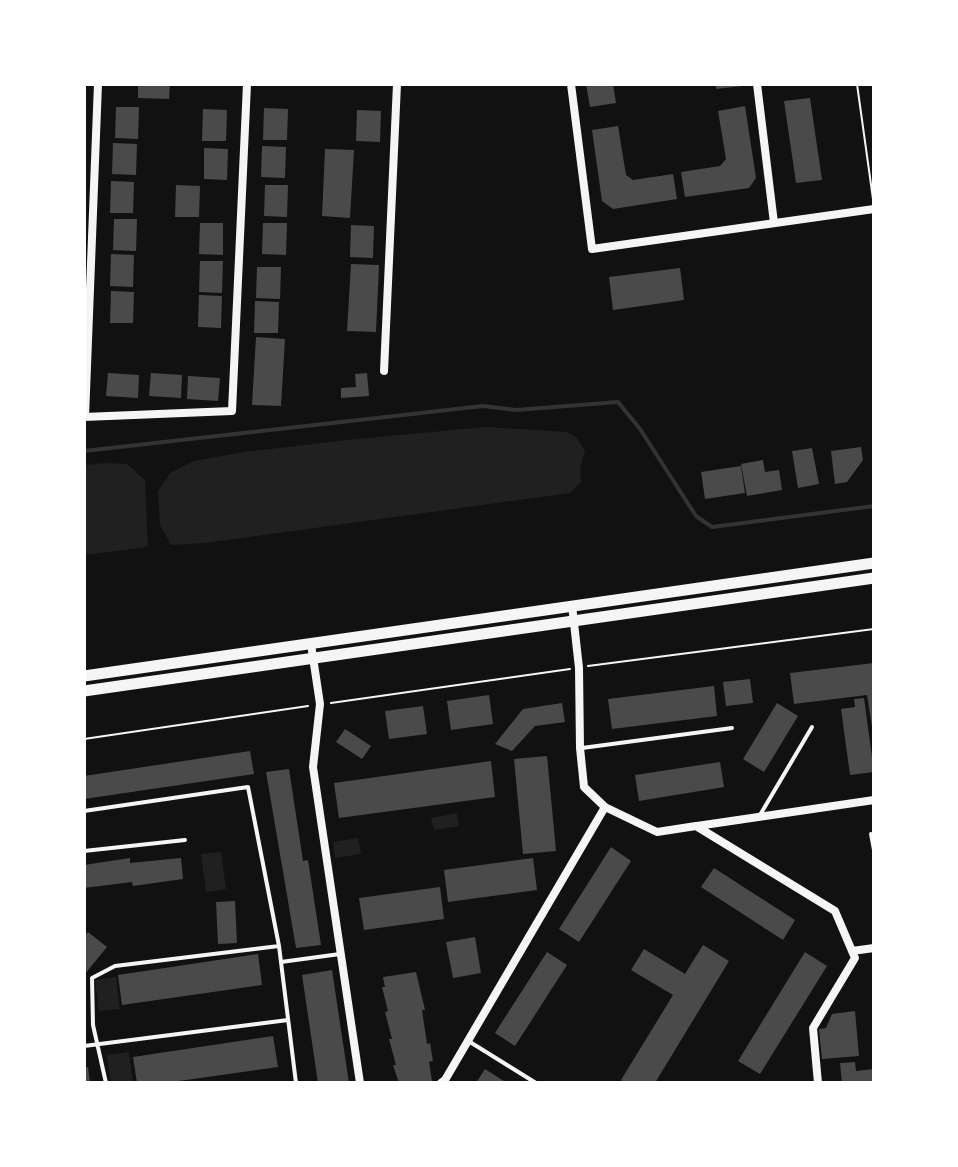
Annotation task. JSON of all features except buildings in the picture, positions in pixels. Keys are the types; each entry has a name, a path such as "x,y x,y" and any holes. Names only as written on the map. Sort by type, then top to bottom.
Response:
{"main road":[{"path":"84,676 874,563"},
{"path":"84,691 874,578"}],"street":[{"path":"98,84 84,417 232,411 247,84"},
{"path":"384,371 397,84"},
{"path":"571,84 592,249 874,209"},
{"path":"757,84 774,223"},
{"path":"572,605 579,668 584,787 605,807 657,832 874,800"},
{"path":"311,644 320,704 313,767 360,1083"},
{"path":"441,1083 605,807"},
{"path":"696,826 835,911 855,958 813,1028 818,1083"},
{"path":"852,951 874,948"}],"lane":[{"path":"758,817 812,727"},
{"path":"580,748 732,728"},
{"path":"84,811 248,787 279,946 296,1083"},
{"path":"871,834 874,850"},
{"path":"84,851 185,840"},
{"path":"106,1083 96,1044 92,978 115,966 279,946"},
{"path":"281,962 340,954"},
{"path":"84,1046 288,1019"},
{"path":"467,1041 536,1083"}],"path":[{"path":"857,84 874,209"},
{"path":"84,739 874,629"}],"shaded area":[{"path":"485,427 567,432 577,438 585,451 580,468 581,482 570,493 205,543 171,545 160,525 158,491 170,473 194,461 244,452"},
{"path":"127,464 145,480 148,547 84,555 84,465"},
{"path":"457,813 459,826 434,830 431,818"},
{"path":"358,838 361,854 335,858 333,842"},
{"path":"221,852 226,889 206,892 201,854"},
{"path":"116,977 120,1009 99,1011 95,980"},
{"path":"129,1052 133,1083 111,1083 107,1055"}],"waterway":[{"path":"84,451 483,406 516,410 618,402 640,429 696,516 712,527 874,506"}]}
